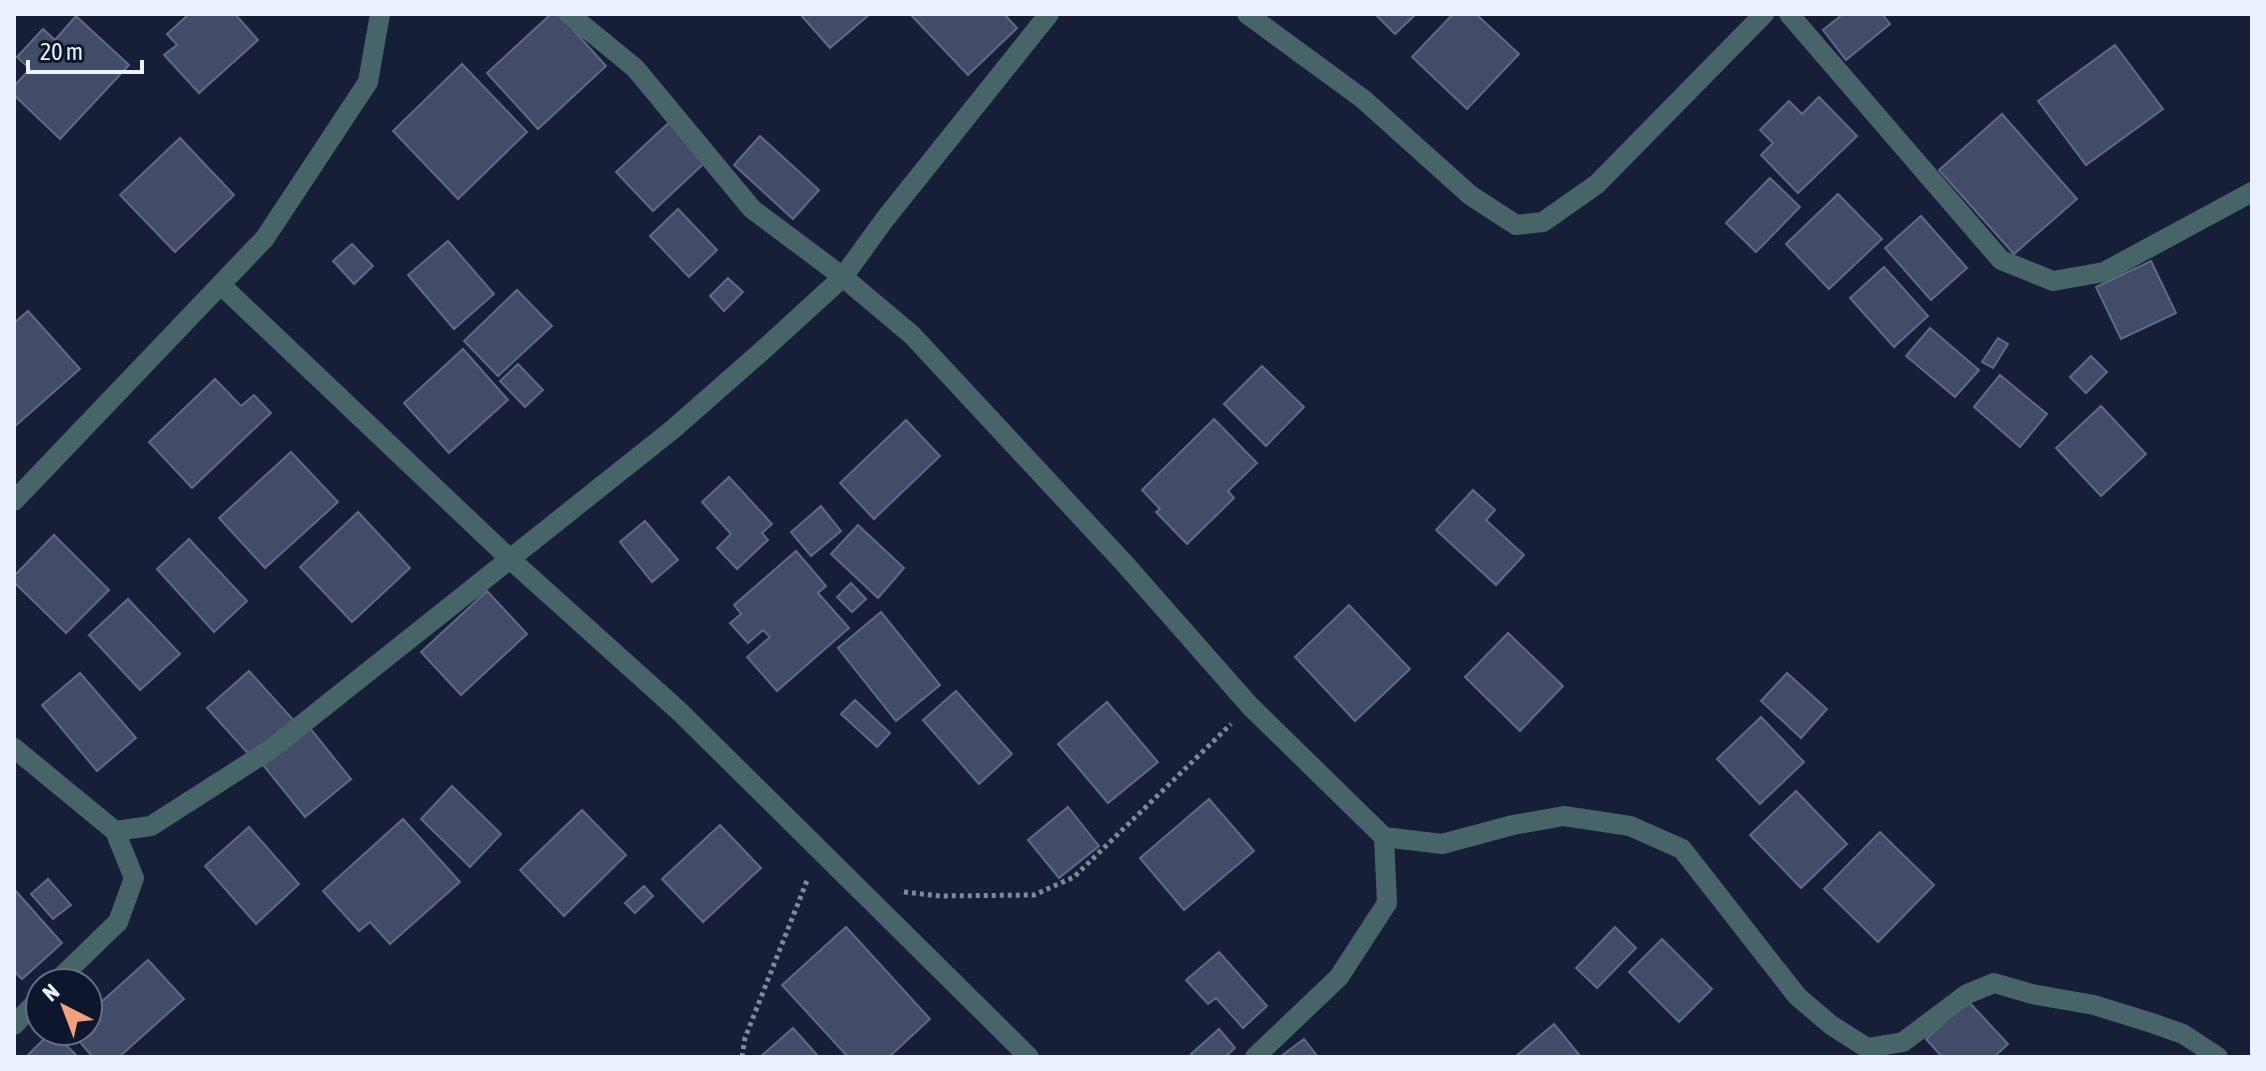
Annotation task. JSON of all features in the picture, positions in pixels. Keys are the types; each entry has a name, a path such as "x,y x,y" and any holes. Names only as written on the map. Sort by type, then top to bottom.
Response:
{"street":[{"path":"14,501 265,238 368,82 380,14"},
{"path":"569,14 635,68 752,209 843,277 912,335 1125,564 1250,706 1384,837 1442,844 1513,825 1564,816 1630,826 1682,849 1797,996 1831,1025 1867,1048 1903,1042 1967,994 1994,983 2032,994 2094,1005 2152,1023 2183,1034 2218,1057"},
{"path":"115,831 151,826 271,749 672,430 843,277 885,219 1049,14"},
{"path":"1247,14 1363,99 1470,195 1516,225 1543,222 1597,184 1764,14"},
{"path":"1789,14 2001,260 2053,281 2104,272 2252,192"},
{"path":"221,285 510,559 679,711 1029,1057"},
{"path":"14,748 115,831 134,878 118,922 72,967"},
{"path":"1255,1057 1339,977 1387,903 1384,837"}],"path":[{"path":"855,886 940,896 1034,895 1074,877 1250,706"},
{"path":"742,1057 745,1038 819,849"}],"building":[{"path":"189,14 235,14 258,40 199,93 164,55 177,45 167,34"},
{"path":"551,14 559,14 606,66 538,129 487,73"},
{"path":"800,14 870,14 830,48"},
{"path":"910,14 1004,14 1017,28 968,75"},
{"path":"1375,14 1416,14 1395,34"},
{"path":"1453,14 1476,14 1519,54 1467,109 1412,57"},
{"path":"1843,14 1882,14 1890,24 1846,60 1823,30"},
{"path":"76,16 129,65 60,139 14,95 14,86 30,69 17,57 43,29 55,40"},
{"path":"2115,45 2163,109 2086,165 2038,101"},
{"path":"462,64 527,132 458,199 393,131"},
{"path":"1819,97 1857,136 1798,193 1761,155 1773,143 1760,130 1789,101 1802,114"},
{"path":"2002,114 2077,199 2014,254 1939,170"},
{"path":"676,116 713,155 653,211 616,172"},
{"path":"760,136 819,190 793,219 734,165"},
{"path":"180,138 234,195 175,252 120,195"},
{"path":"1770,178 1800,207 1756,252 1726,223"},
{"path":"1838,194 1882,239 1829,289 1786,244"},
{"path":"678,209 717,250 689,277 650,236"},
{"path":"1921,216 1967,268 1931,300 1885,248"},
{"path":"448,241 494,294 454,329 408,275"},
{"path":"352,244 373,266 354,284 333,261"},
{"path":"2151,261 2176,313 2121,339 2096,287"},
{"path":"1884,267 1928,316 1894,347 1850,298"},
{"path":"728,278 743,292 724,311 710,296"},
{"path":"517,290 552,326 498,376 464,341"},
{"path":"28,311 80,369 14,427 14,323"},
{"path":"1930,328 1979,370 1955,397 1906,356"},
{"path":"1998,338 2008,344 1993,368 1982,362"},
{"path":"463,349 508,400 449,453 404,403"},
{"path":"2091,356 2107,372 2086,393 2070,377"},
{"path":"518,364 543,390 525,407 500,381"},
{"path":"1262,366 1304,407 1266,446 1224,404"},
{"path":"2000,375 2047,414 2020,447 1974,407"},
{"path":"215,379 241,406 254,395 271,413 192,488 149,442"},
{"path":"2101,406 2146,454 2101,496 2056,448"},
{"path":"1214,419 1257,463 1228,491 1234,498 1187,544 1156,512 1160,509 1142,490"},
{"path":"906,420 940,456 874,519 840,483"},
{"path":"291,452 338,502 265,568 219,518"},
{"path":"729,477 772,524 762,533 768,540 737,569 717,548 731,534 702,502"},
{"path":"1473,490 1495,510 1486,520 1524,555 1496,585 1436,530"},
{"path":"821,506 841,531 811,556 791,532"},
{"path":"358,512 410,568 352,622 300,567"},
{"path":"645,521 678,560 652,582 620,542"},
{"path":"858,525 904,568 878,598 831,554"},
{"path":"54,535 109,590 66,633 14,582 14,576"},
{"path":"189,539 247,601 214,632 157,569"},
{"path":"796,551 826,586 818,593 849,628 777,691 747,657 770,637 763,630 748,643 730,623 741,614 734,605"},
{"path":"851,583 866,599 852,612 837,597"},
{"path":"487,591 527,634 461,695 421,652"},
{"path":"128,599 180,654 140,690 89,635"},
{"path":"1349,605 1410,669 1355,721 1295,657"},
{"path":"881,612 940,685 896,721 838,648"},
{"path":"1508,633 1563,686 1520,731 1465,677"},
{"path":"249,671 296,723 254,760 207,708"},
{"path":"80,673 136,738 97,771 42,705"},
{"path":"1787,673 1827,709 1801,738 1761,701"},
{"path":"956,691 1012,754 979,784 923,720"},
{"path":"855,700 890,733 877,747 841,714"},
{"path":"1107,702 1158,762 1108,803 1058,744"},
{"path":"1761,717 1804,762 1760,804 1717,759"},
{"path":"309,727 351,779 305,817 263,765"},
{"path":"452,786 501,834 470,867 421,819"},
{"path":"1796,791 1847,844 1801,888 1750,835"},
{"path":"1209,799 1254,851 1184,910 1140,858"},
{"path":"1068,807 1099,846 1059,878 1028,840"},
{"path":"582,810 626,855 564,916 520,870"},
{"path":"403,819 460,882 390,944 370,922 359,931 323,891"},
{"path":"720,825 761,868 703,922 662,879"},
{"path":"249,827 299,884 256,924 205,866"},
{"path":"1880,832 1934,885 1878,942 1824,889"},
{"path":"48,879 71,905 53,919 31,894"},
{"path":"644,886 653,896 635,913 625,903"},
{"path":"14,889 62,943 35,967 24,967 22,979 14,971"},
{"path":"846,927 930,1019 889,1057 848,1057 782,985"},
{"path":"1615,927 1636,948 1597,988 1576,968"},
{"path":"1662,939 1712,989 1679,1022 1629,972"},
{"path":"1219,952 1267,1006 1243,1028 1216,998 1208,1004 1186,980"},
{"path":"148,960 184,999 119,1057 93,1057 84,1047 104,1047 104,1000"},
{"path":"1968,1001 2008,1044 1994,1057 1942,1057 1926,1039"},
{"path":"1554,1024 1581,1057 1515,1057"},
{"path":"793,1028 819,1057 760,1057"},
{"path":"1219,1029 1235,1048 1225,1057 1194,1057 1191,1054"},
{"path":"1304,1039 1318,1057 1280,1057"},
{"path":"36,1047 68,1047 78,1057 26,1057"}]}
